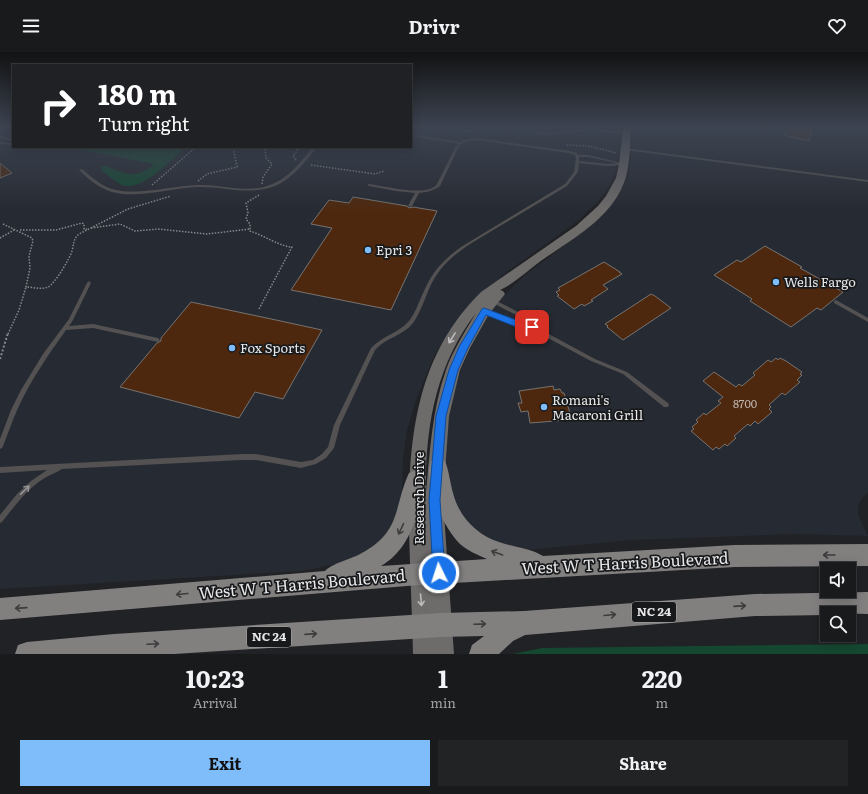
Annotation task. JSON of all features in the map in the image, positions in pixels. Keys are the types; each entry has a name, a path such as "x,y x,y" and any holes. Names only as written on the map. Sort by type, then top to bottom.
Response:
{"main road":[{"path":"438,467 443,496 450,514 456,525 467,537 480,546 500,554 548,567"},
{"path":"319,582 366,562 388,548 397,537 403,525 416,479"},
{"name":"West W T Harris Boulevard","path":"0,609 429,573 735,556 868,555"},
{"name":"NC 24","path":"27,654 114,646 432,626 524,623 755,605 868,603"},
{"path":"481,654 505,633 524,623"}],"street":[{"name":"Research Drive","path":"429,573 416,479 423,418 435,374 447,347 463,321 502,290 504,282 581,226 600,209 617,186 624,164 625,156"},
{"name":"Research Drive","path":"429,573 441,416 453,370 484,304"},
{"path":"429,573 432,626 443,654"},
{"path":"424,654 432,626"}],"lane":[{"path":"81,170 101,186 118,191 139,192 201,186 247,191 263,189 280,182 292,174 307,156"},
{"path":"369,185 417,193 428,192 437,187 454,156"},
{"path":"575,156 578,159 606,165 624,164"},
{"path":"679,156 868,181"},
{"path":"0,470 249,456 301,465 319,459 330,448 337,425 373,349 398,334 408,324 415,315 428,284 439,269 463,247 566,185 574,175 578,159"},
{"path":"410,206 417,193"},
{"path":"0,446 14,410 45,355 74,314 89,283"},
{"path":"836,302 868,320"},
{"path":"484,304 518,324 532,327"},
{"path":"484,304 518,314 532,327 593,360 625,373 666,405"},
{"path":"65,328 93,326 158,340"},
{"path":"0,520 17,497 30,485 48,473 68,466"}],"path":[{"path":"150,188 186,156"},
{"path":"197,184 200,179 212,171 237,167 236,156"},
{"path":"262,186 262,179 272,164 266,156"},
{"path":"294,156 293,158 295,160 303,161"},
{"path":"311,165 373,174 384,171"},
{"path":"259,309 292,247 286,247 260,234 250,232 250,224 246,219 248,213 246,203 260,195 261,192"},
{"path":"26,288 49,286 71,254 74,238 88,229 128,209 176,194"},
{"path":"3,224 14,230 56,230 81,223 84,223 84,229 120,224 134,231 158,229 207,234 250,229"},
{"path":"0,238 14,230"},
{"path":"0,359 8,334 19,310 30,268 29,252 33,239 17,230"}],"shaded area":[{"path":"0,156 618,156 616,170 608,188 599,200 578,221 504,274 479,298 455,325 435,354 416,400 407,431 403,458 402,503 393,531 356,560 302,571 0,589"},
{"path":"631,156 868,156 868,493 862,498 858,507 858,515 868,536 795,534 632,540 526,550 492,543 464,525 443,472 449,415 456,385 472,345 490,312 499,300 525,275 591,226 614,202 628,178"}],"green space":[{"path":"114,156 176,156 147,179 130,186 122,185 117,182 102,171 101,167 106,166 125,173 136,174 148,169 154,164"},
{"path":"868,644 868,654 513,654 542,648"}],"building":[{"path":"0,163 12,173 0,178"},
{"name":"Epri 3","path":"353,197 407,206 409,208 413,207 437,211 391,310 291,290 332,228 311,224 329,200 349,203"},
{"name":"Wells Fargo","path":"765,246 843,292 821,310 817,308 791,327 750,301 752,299 714,275 737,260 741,262"},
{"path":"604,262 622,274 603,285 608,289 591,300 593,301 584,306 582,304 574,309 557,296 559,295 556,292 560,290 558,288"},
{"path":"651,294 671,308 623,340 607,327 608,326 605,324"},
{"name":"Fox Sports","path":"191,302 322,330 283,399 255,392 239,418 120,387 157,343 161,341 161,338"},
{"path":"776,358 778,360 780,358 786,361 802,372 800,374 802,375 797,380 800,382 785,395 782,393 769,405 771,407 769,409 772,412 758,424 755,421 750,426 748,424 734,436 736,438 727,446 725,444 719,449 716,447 713,450 691,431 694,429 692,427 698,422 696,420 704,413 706,415 721,403 718,401 723,397 703,381 714,372 736,387 739,384 742,386 755,375 753,373 768,360 771,362"},
{"name":"Romani's Macaroni Grill","path":"553,386 554,390 560,389 562,393 564,393 570,413 566,414 568,420 530,423 528,411 521,412 518,403 522,403 519,391"}],"place":[{"name":"Epri 3","path":"368,250"},
{"name":"Wells Fargo","path":"776,282"},
{"name":"Fox Sports","path":"232,348"},
{"name":"Romani's Macaroni Grill","path":"544,407"}],"route":[{"path":"439,573 434,500 438,467 441,416 453,370 463,347 484,311 526,327 532,327"}]}
